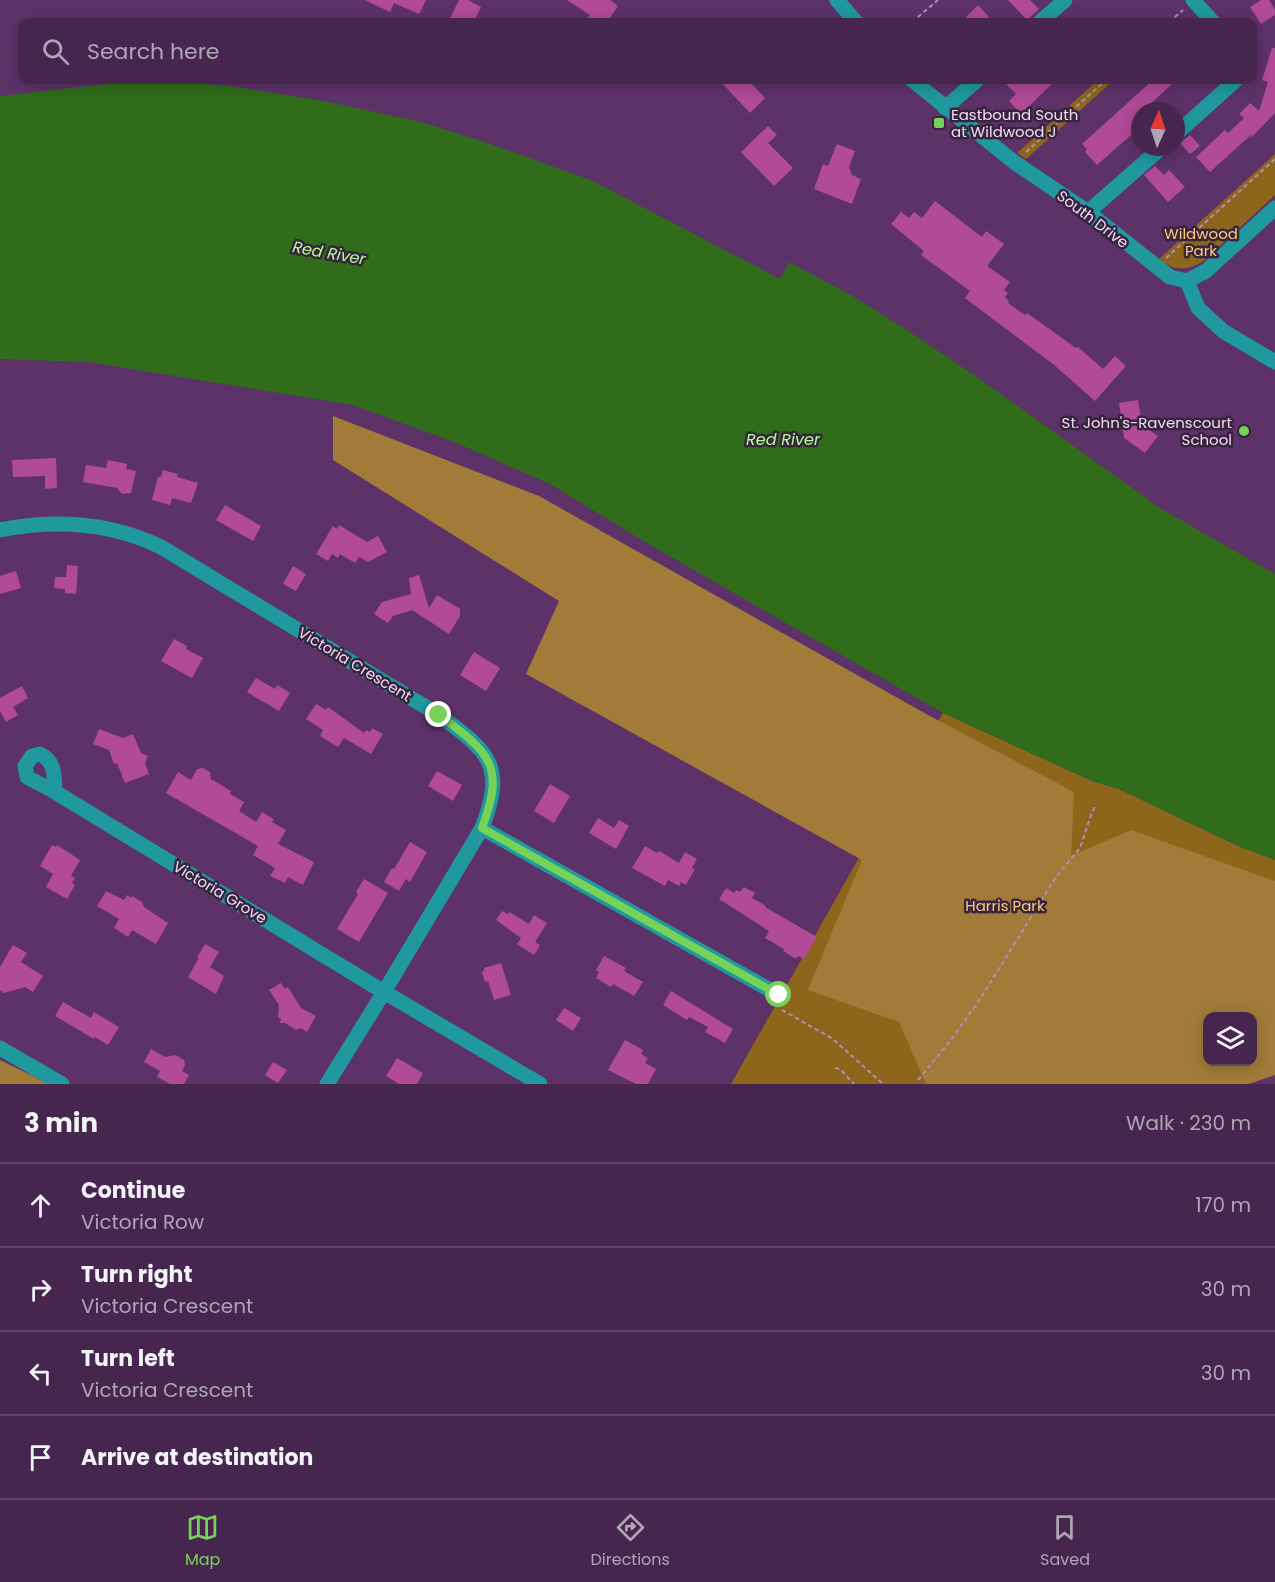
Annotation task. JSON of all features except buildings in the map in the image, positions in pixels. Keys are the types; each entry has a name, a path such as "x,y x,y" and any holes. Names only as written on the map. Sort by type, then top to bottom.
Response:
{"street":[{"path":"837,0 853,18"},
{"path":"1045,18 1065,0"},
{"path":"1193,0 1209,18"},
{"name":"South Drive","path":"917,84 1014,162 1089,212 1155,267 1170,277 1187,281"},
{"path":"945,108 972,84"},
{"path":"1185,126 1232,84"},
{"path":"1089,212 1152,156"},
{"path":"1275,208 1206,271 1187,281 1198,308 1223,331 1275,362"},
{"name":"Victoria Crescent","path":"0,530 43,524 72,523 118,530 139,537 171,553 439,715 478,746 490,767 494,788 482,828 327,1084"},
{"name":"Victoria Grove","path":"55,792 384,992"},
{"path":"482,828 779,995"},
{"path":"384,992 540,1084"},
{"path":"0,1047 62,1084"}],"path":[{"path":"917,18 938,0"},
{"path":"1173,18 1193,0"},
{"path":"1014,162 1102,84"},
{"path":"1155,267 1275,159"},
{"path":"918,1080 982,996 1056,877 1080,848 1090,815 1096,804"},
{"path":"779,995 782,1010 833,1039 883,1084"},
{"path":"835,1068 840,1069 854,1084"}],"green space":[{"path":"1094,84 1110,84 1026,159 1017,153"},
{"name":"Wildwood Park","path":"1275,154 1275,195 1205,260 1182,269 1170,266 1159,259"},
{"path":"333,416 539,496 928,715 1074,792 1071,856 1131,830 1275,881 1275,1075 1249,1084 926,1084 899,1022 808,990 862,860 526,674 559,601 333,460"},
{"name":"Harris Park","path":"943,713 1092,781 1119,789 1238,846 1275,860 1275,956 966,1084 731,1084 856,863"},
{"path":"0,1060 49,1084 0,1084"}],"water":[{"name":"Red River","path":"106,84 207,84 324,101 421,122 482,141 593,181 780,279 789,262 851,295 980,379 1160,508 1275,574 1275,860 1238,846 1119,789 1092,781 943,713 645,542 550,484 454,442 353,405 89,362 0,359 0,96"}],"place":[{"name":"Eastbound South at Wildwood J","path":"939,123"},
{"name":"St. John's-Ravenscourt School","path":"1244,431"}],"route":[{"path":"439,715 464,733 478,746 488,760 494,788 482,828 779,995"}]}
